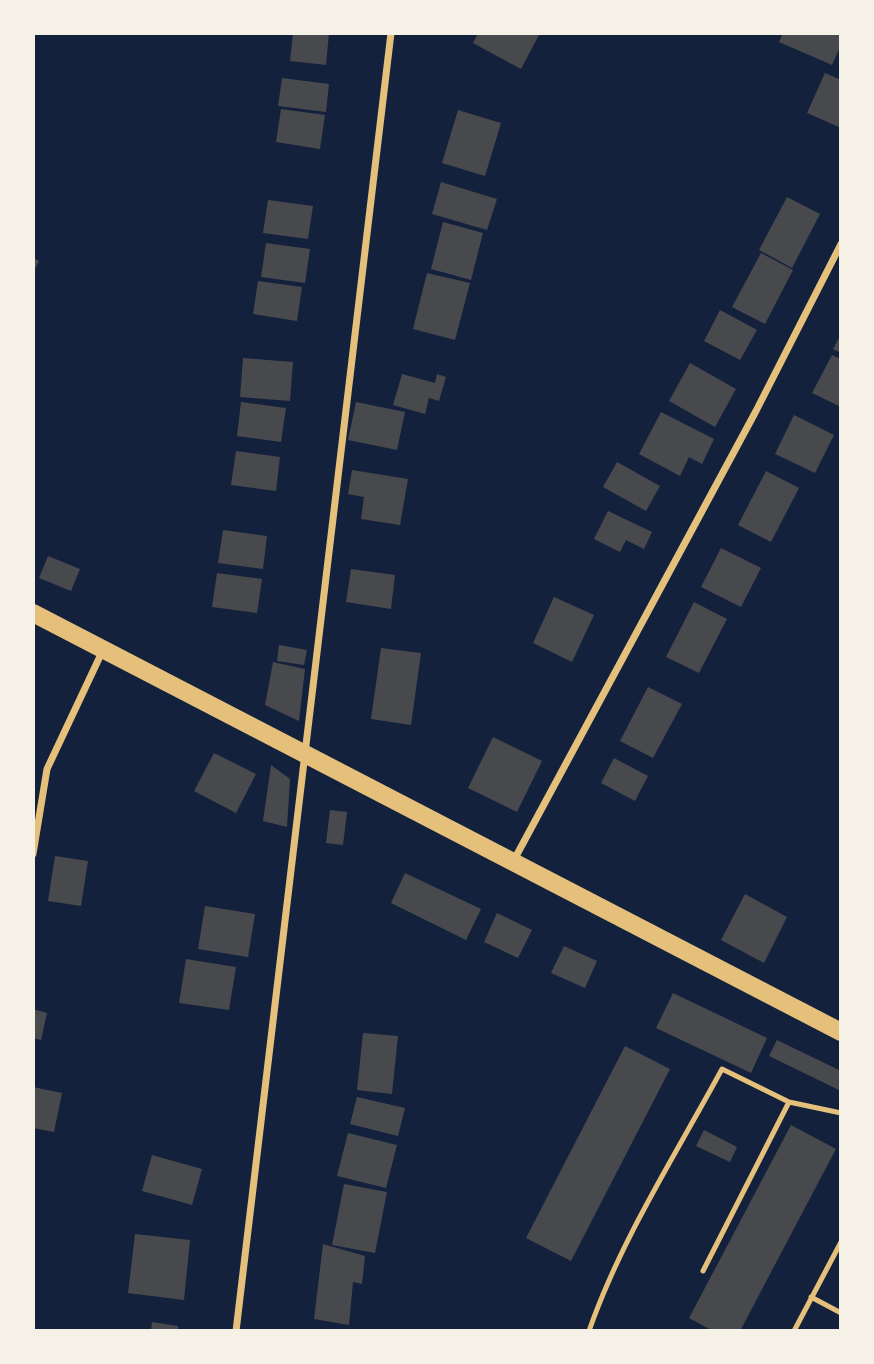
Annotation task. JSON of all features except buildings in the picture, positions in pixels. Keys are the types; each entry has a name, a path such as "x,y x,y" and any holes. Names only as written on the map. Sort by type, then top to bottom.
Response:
{"main road":[{"path":"33,613 841,1032"}],"street":[{"path":"236,1331 391,33"},
{"path":"514,861 756,411 841,244"},
{"path":"33,854 47,769 85,683 103,650"}],"lane":[{"path":"589,1331 600,1301 632,1235 722,1069 789,1101 841,1113"},
{"path":"703,1271 789,1101"},
{"path":"793,1331 841,1242"},
{"path":"811,1297 841,1313"}]}
